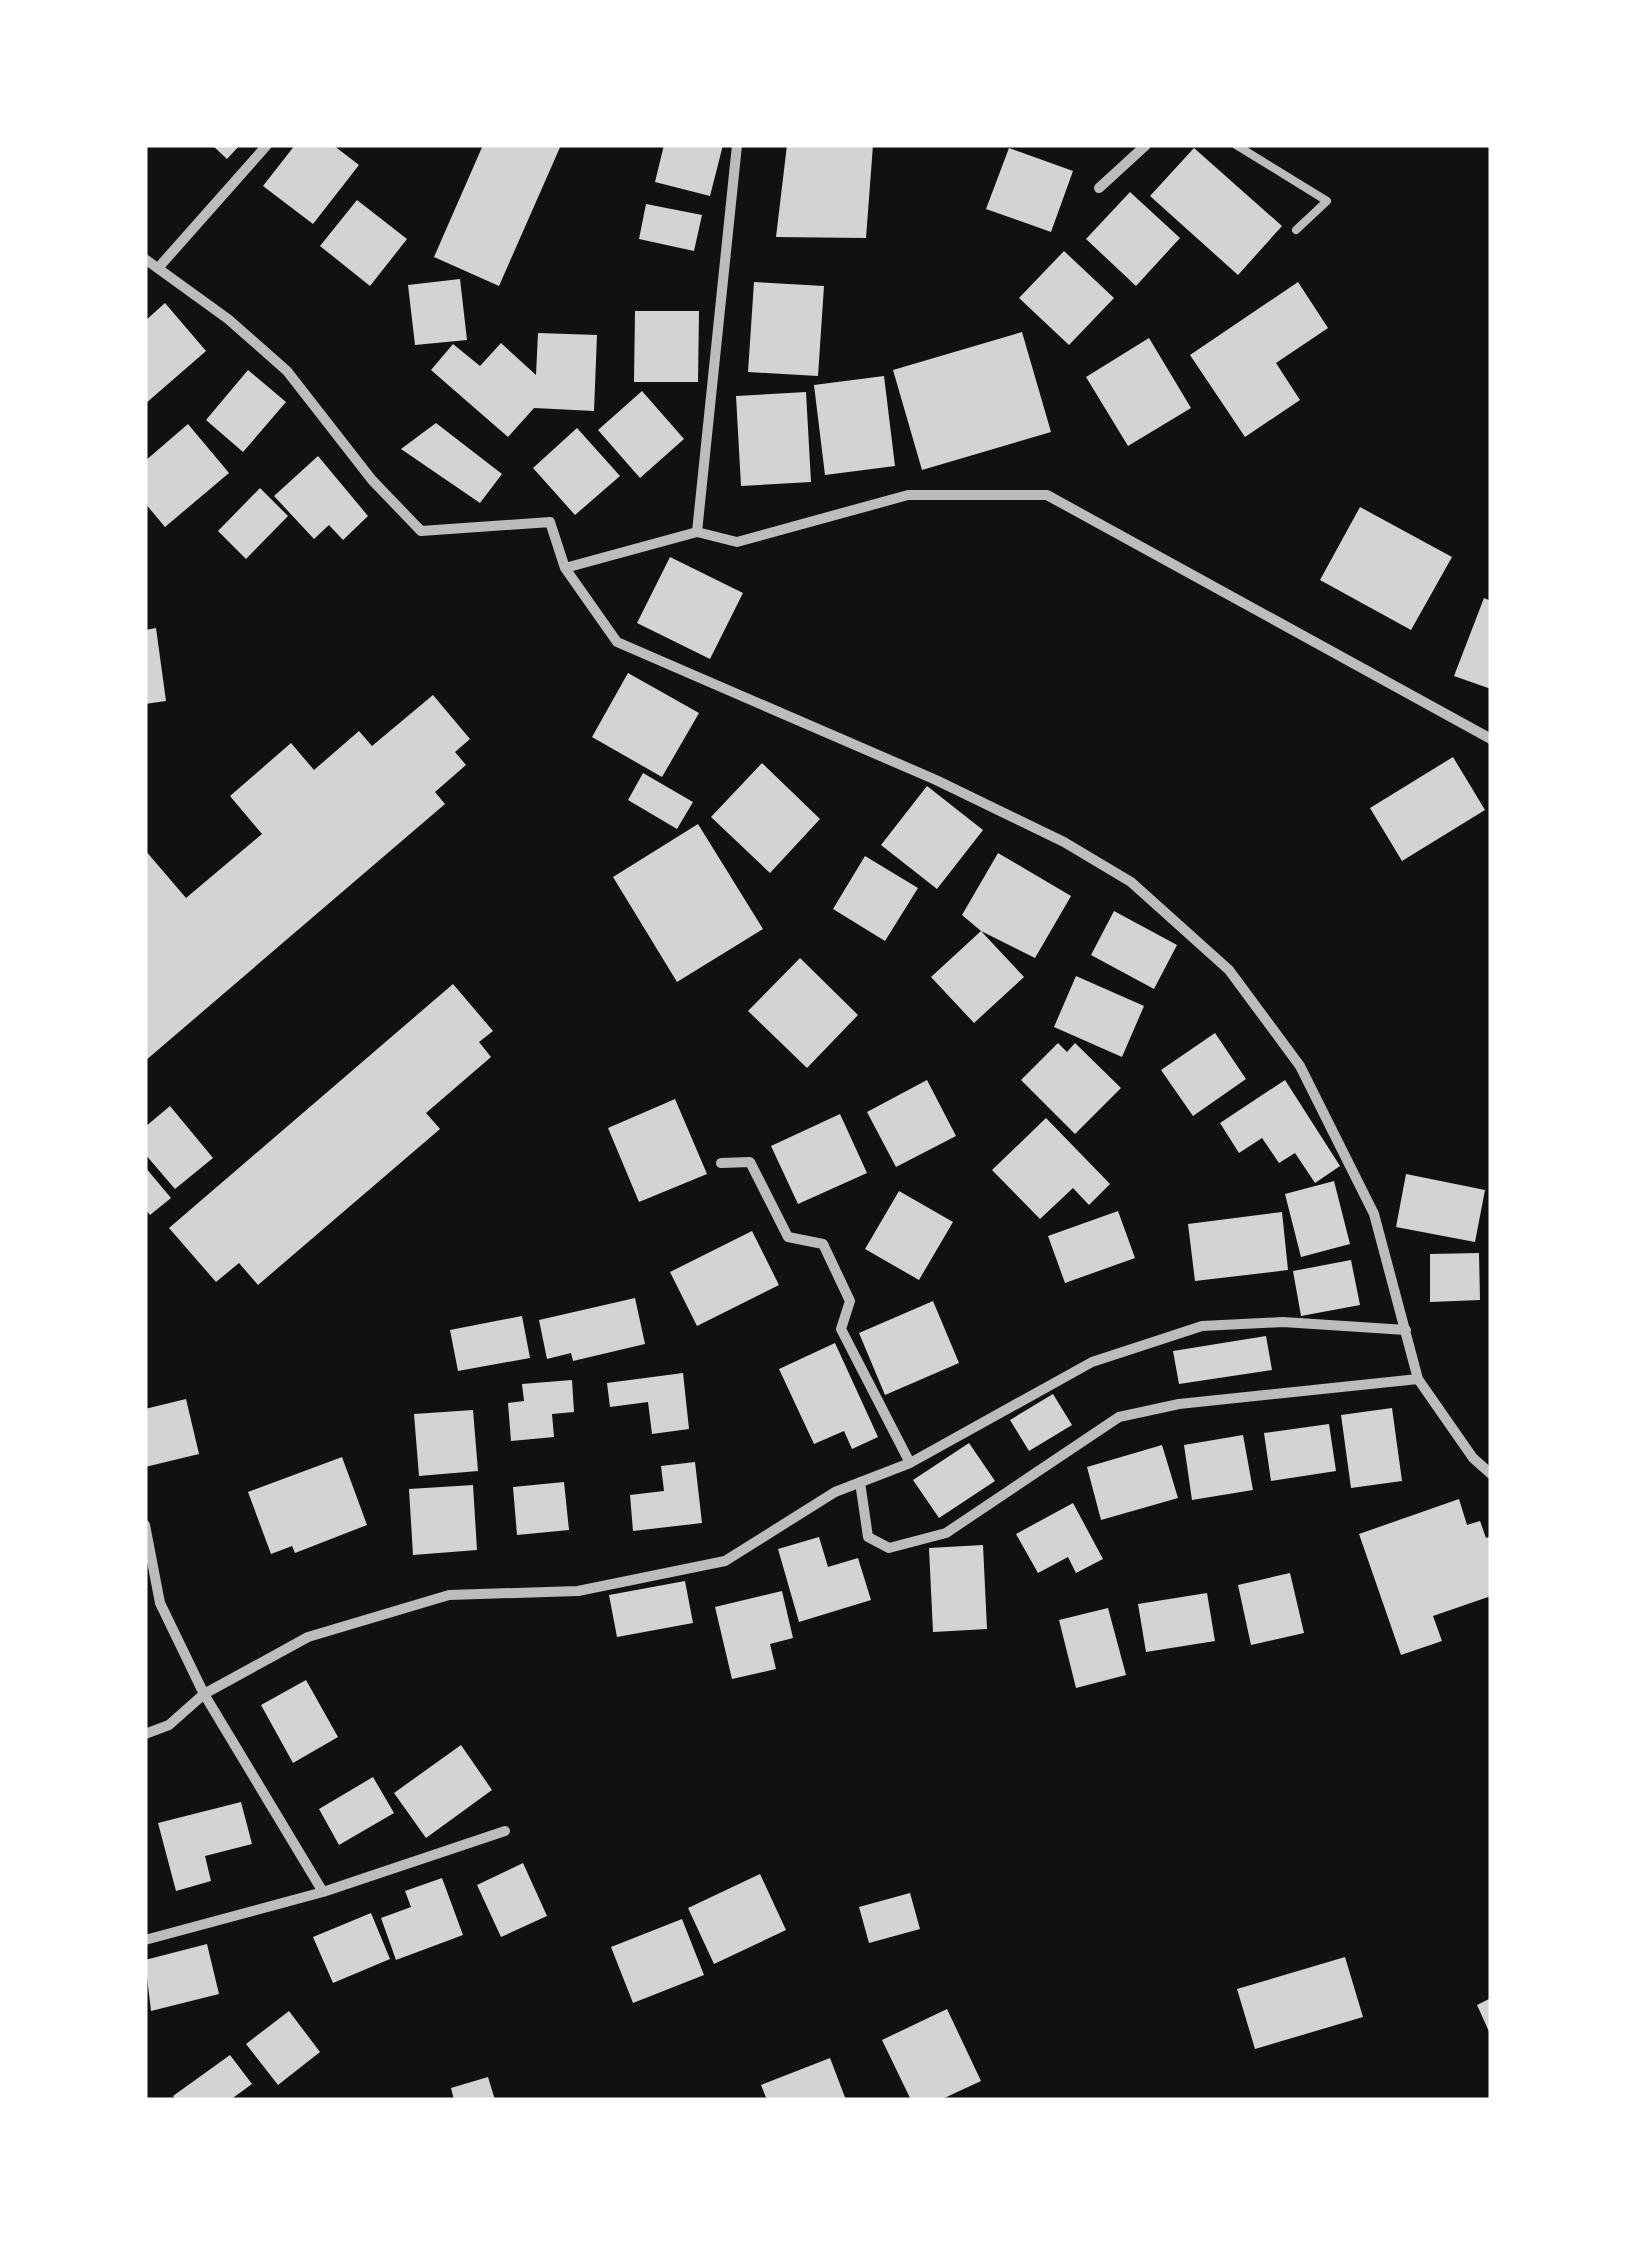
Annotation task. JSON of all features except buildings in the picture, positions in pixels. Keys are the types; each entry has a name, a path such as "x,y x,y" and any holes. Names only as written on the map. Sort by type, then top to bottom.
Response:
{"street":[{"path":"158,267 267,145"},
{"path":"697,532 737,145"},
{"path":"1099,188 1146,145"},
{"path":"145,259 228,319 286,371 372,480 421,531 550,522 565,568 617,642 920,772 1064,842 1131,882 1229,970 1300,1066 1374,1214 1418,1379 1473,1458 1491,1474"},
{"path":"565,568 697,532 737,542 908,495 1047,494 1491,739"},
{"path":"721,1163 750,1162 788,1237 822,1244 850,1301 841,1330 910,1463"},
{"path":"145,1734 169,1725 204,1694 308,1637 449,1594 578,1591 725,1561 835,1492 910,1463 1092,1362 1202,1326 1283,1322 1406,1330"},
{"path":"860,1482 868,1537 889,1548 946,1533 1119,1417 1179,1404 1418,1379"},
{"path":"145,1525 160,1604 204,1694 323,1892"},
{"path":"145,1940 323,1892 505,1831"}],"lane":[{"path":"1236,145 1326,200 1296,230"}]}
